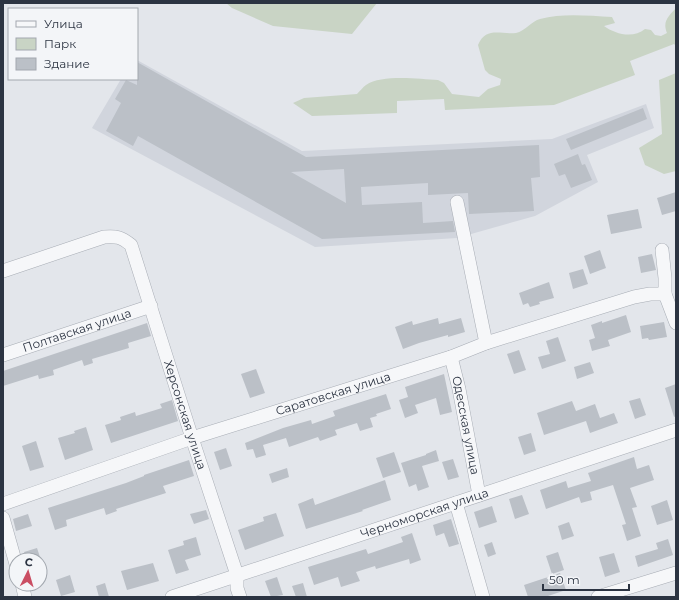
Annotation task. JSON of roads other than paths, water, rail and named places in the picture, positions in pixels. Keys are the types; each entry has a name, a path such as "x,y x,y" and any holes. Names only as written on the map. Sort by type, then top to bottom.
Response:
{"street":[{"path":"458,202 486,343"},
{"name":"Херсонская улица","path":"3,271 104,237 113,236 122,238 131,245 237,575 237,588 240,597"},
{"path":"662,250 665,294 676,323"},
{"name":"Саратовская улица","path":"3,504 192,438 451,357 486,343 634,297 650,294 665,294"},
{"name":"Полтавская улица","path":"3,355 151,306"},
{"name":"Одесская улица","path":"451,357 459,389 479,495"},
{"name":"Черноморская улица","path":"172,597 676,430"},
{"path":"456,503 483,597"},
{"path":"3,518 13,552"},
{"path":"598,597 676,574"}]}
